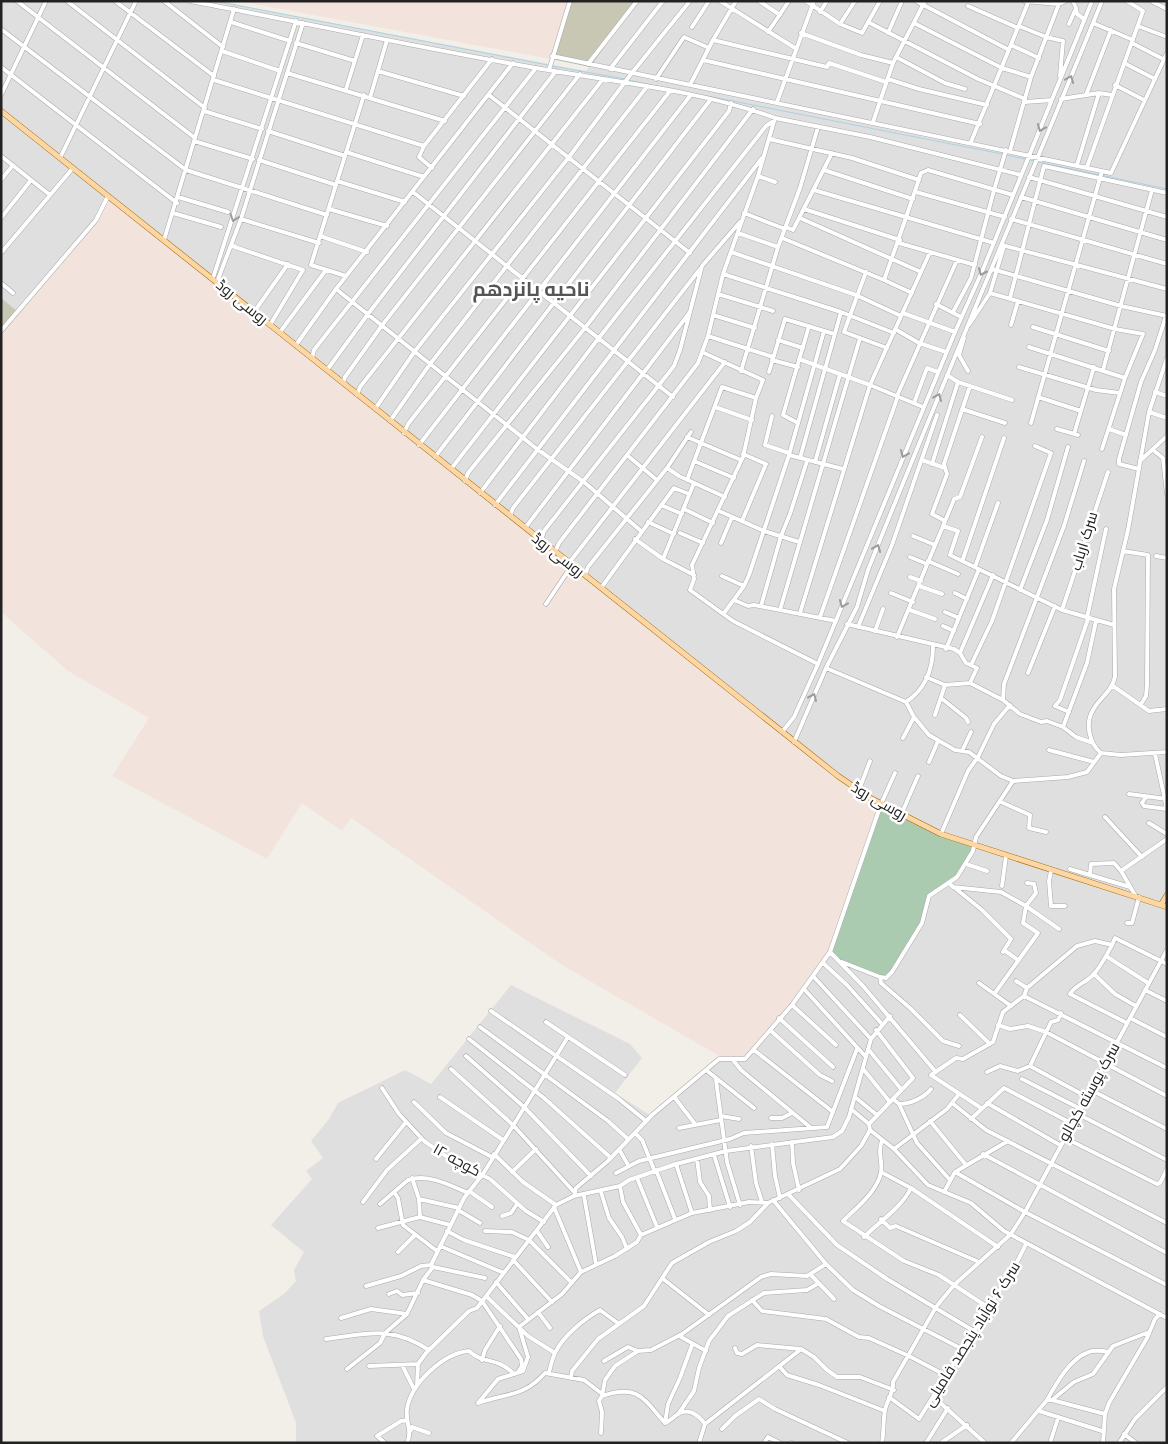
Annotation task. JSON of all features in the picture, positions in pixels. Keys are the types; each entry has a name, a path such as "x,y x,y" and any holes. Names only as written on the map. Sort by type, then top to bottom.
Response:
{"main road":[{"name":"روسی روڈ","path":"1,111 794,742 859,790 901,815 941,834 1051,871 1165,906"},
{"path":"1165,906 1167,895"}],"street":[{"path":"17,1 194,140 253,158"},
{"path":"1,95 46,1"},
{"path":"67,1 204,110 262,128"},
{"path":"115,1 214,78 277,101 424,146"},
{"path":"60,158 136,1"},
{"path":"164,1 222,49 280,71"},
{"path":"190,1 536,68 603,79 656,78 1087,167 1101,175 1111,173 1167,53"},
{"path":"549,69 570,1"},
{"path":"588,64 637,1"},
{"path":"610,69 663,1"},
{"path":"375,409 414,351 570,157 690,1"},
{"path":"692,26 708,1"},
{"path":"720,1 795,48"},
{"path":"690,85 708,48 736,1"},
{"path":"759,1 780,15"},
{"path":"768,32 789,1"},
{"path":"806,1 813,3 820,12 840,24 862,33 880,1"},
{"path":"820,12 827,1"},
{"path":"840,24 855,1"},
{"path":"888,33 902,1"},
{"path":"916,1 924,3 1009,50"},
{"path":"971,142 995,87 1026,2 1066,1"},
{"path":"1073,1 1077,14 1084,19"},
{"path":"782,732 794,717 818,664 946,352 1005,217 1092,1"},
{"path":"794,742 826,668 862,594 868,570 931,412 994,270 1020,197 1102,1"},
{"path":"1087,167 1115,85 1144,10 1127,1"},
{"path":"1151,1 1167,9"},
{"path":"953,312 970,282 1000,169 1025,100 1030,78 1059,2"},
{"path":"777,102 795,48 813,3"},
{"path":"873,122 893,63 924,3"},
{"path":"968,6 1018,27 1046,37 1063,40 1059,82"},
{"path":"1068,24 1076,8"},
{"path":"164,240 174,213 234,9"},
{"path":"215,280 296,21"},
{"path":"231,22 290,41"},
{"path":"868,22 995,87 1025,100 1052,100"},
{"path":"215,280 232,246 303,23"},
{"path":"914,23 1002,68 1030,78"},
{"path":"1093,23 1133,41 1164,60"},
{"path":"1138,26 1167,37"},
{"path":"1,29 186,170 249,192 327,215"},
{"path":"1086,95 1111,30"},
{"path":"801,33 862,55 893,63"},
{"path":"346,89 363,35"},
{"path":"656,78 684,37 708,48"},
{"path":"370,98 387,40"},
{"path":"713,40 791,60 827,67 829,63 918,89 987,105"},
{"path":"296,43 355,61"},
{"path":"1011,45 1038,58"},
{"path":"552,57 610,69 646,88 731,103 753,109 774,120 818,127 1022,175"},
{"path":"896,57 945,82 965,88"},
{"path":"432,168 420,157 424,146 492,59"},
{"path":"703,60 881,99 980,124"},
{"path":"1124,63 1155,78"},
{"path":"296,345 346,276 367,252 513,64"},
{"path":"1,66 177,203"},
{"path":"312,358 314,350 536,68"},
{"path":"378,71 464,96"},
{"path":"327,370 368,314 556,71"},
{"path":"287,73 346,89 445,121"},
{"path":"343,383 345,377 383,324 460,229 580,74"},
{"path":"357,395 360,387 603,79"},
{"path":"1115,85 1144,100"},
{"path":"390,421 430,364 646,88"},
{"path":"404,433 408,424 670,91"},
{"path":"1061,100 1099,93 1112,95"},
{"path":"1077,165 1099,93"},
{"path":"346,276 311,265 364,95"},
{"path":"489,96 570,157 690,253"},
{"path":"419,444 690,96"},
{"path":"436,457 477,401 630,206 711,99"},
{"path":"451,469 729,111 731,103"},
{"path":"465,481 468,473 585,328 753,109"},
{"path":"555,552 694,369 708,336 724,274 758,176 774,120"},
{"path":"480,493 598,338 766,126 774,120"},
{"path":"742,371 772,266 818,127"},
{"path":"268,131 424,177"},
{"path":"769,139 812,147 919,180"},
{"path":"1032,148 1035,153 1040,152"},
{"path":"744,213 793,230 832,153"},
{"path":"1,156 50,195"},
{"path":"495,505 763,156"},
{"path":"259,160 405,202"},
{"path":"1026,164 1034,167"},
{"path":"1,180 13,165"},
{"path":"1010,298 1040,180 1046,166 1101,175 1167,193"},
{"path":"1,253 72,168"},
{"path":"824,170 913,199"},
{"path":"884,280 900,241 905,217 916,192 921,173 928,170 1013,195"},
{"path":"1031,423 1070,292 1101,175"},
{"path":"758,176 775,182"},
{"path":"1029,177 1167,217"},
{"path":"1,218 31,180"},
{"path":"814,190 994,243"},
{"path":"1103,370 1152,190"},
{"path":"413,192 673,397"},
{"path":"916,192 1005,217"},
{"path":"1,331 96,220 108,196"},
{"path":"178,197 228,212"},
{"path":"1020,197 1167,240"},
{"path":"329,208 386,226"},
{"path":"804,209 930,252 975,265"},
{"path":"174,213 221,228"},
{"path":"800,218 890,256 891,260 921,272"},
{"path":"241,219 318,243"},
{"path":"510,516 513,508 629,363 702,266 742,219"},
{"path":"1012,219 1167,264"},
{"path":"738,233 778,247"},
{"path":"320,236 367,252"},
{"path":"782,238 912,293"},
{"path":"1003,245 1127,280 1167,289"},
{"path":"232,246 303,270 270,325"},
{"path":"731,252 856,295 902,314 955,332"},
{"path":"800,613 870,385 930,252"},
{"path":"820,617 898,396 919,342 957,260"},
{"path":"254,312 288,264"},
{"path":"541,541 544,531 674,366 702,266"},
{"path":"280,332 326,270"},
{"path":"994,270 1121,306 1166,316 1155,350 1141,382 1118,462 1119,464 1139,469"},
{"path":"968,371 959,355 968,328 990,293 994,270"},
{"path":"866,272 844,332 887,348"},
{"path":"724,274 841,312 946,352"},
{"path":"1,283 14,293"},
{"path":"336,289 383,324 399,339 522,437 584,482 641,531"},
{"path":"990,293 1062,314 1143,334 1124,378 1102,449"},
{"path":"718,294 773,311"},
{"path":"1011,325 1018,301"},
{"path":"936,304 961,318"},
{"path":"525,528 567,470 691,310"},
{"path":"800,458 841,312"},
{"path":"713,315 755,328"},
{"path":"768,372 785,319 834,334"},
{"path":"798,423 784,415 809,326"},
{"path":"1033,327 1109,351"},
{"path":"724,614 744,586 764,531 789,454 824,330"},
{"path":"708,336 749,348 798,367"},
{"path":"780,610 824,464 847,376 860,338"},
{"path":"778,340 802,348"},
{"path":"1029,347 1124,378"},
{"path":"702,352 763,380 756,398 741,460 719,511 692,565 694,575 690,590 712,608 733,621 818,664"},
{"path":"1167,358 1149,412 1114,589 1115,665 1113,686 1094,708 1089,717 1093,743 1101,753 1121,755 1167,752"},
{"path":"799,359 898,396 923,408"},
{"path":"546,604 571,564 612,507 725,362"},
{"path":"1019,367 1087,388 1120,393"},
{"path":"1057,429 1076,434 1094,367"},
{"path":"914,403 927,368 938,372"},
{"path":"815,462 840,374"},
{"path":"947,375 958,382 1012,400"},
{"path":"932,464 958,382"},
{"path":"945,521 932,514 948,471 944,464 970,386"},
{"path":"687,480 722,387 756,398"},
{"path":"1155,392 1167,396"},
{"path":"1038,397 1081,411"},
{"path":"714,406 752,420"},
{"path":"962,409 1005,423"},
{"path":"931,412 948,418"},
{"path":"1149,412 1167,418"},
{"path":"858,627 892,545 937,415"},
{"path":"772,416 765,445 807,461 843,469"},
{"path":"1109,428 1126,435"},
{"path":"584,575 588,567 657,480 691,432"},
{"path":"1140,461 1167,436"},
{"path":"687,437 741,460"},
{"path":"898,637 954,499 959,499 982,437"},
{"path":"963,559 1004,438"},
{"path":"971,665 1006,582 1051,453 1036,446"},
{"path":"1020,590 1049,514 1068,447"},
{"path":"1153,450 1163,458 1167,494"},
{"path":"742,521 766,466 760,461 743,454"},
{"path":"628,456 657,480"},
{"path":"922,460 945,468"},
{"path":"694,461 734,478"},
{"path":"761,606 781,536 807,461"},
{"path":"1003,700 1004,684 1037,599 1076,490 1084,461"},
{"path":"666,468 687,480 725,497"},
{"name":"سرک ارباب","path":"1062,610 1108,472"},
{"path":"664,559 694,483"},
{"path":"601,588 674,488 689,494"},
{"path":"890,488 900,492"},
{"path":"946,649 967,600 998,503"},
{"path":"662,505 713,523"},
{"path":"719,511 764,531 799,542"},
{"path":"721,544 732,517"},
{"path":"648,522 674,534"},
{"path":"943,526 958,531 950,554 1062,610 1114,625"},
{"path":"1069,712 1055,706 1060,700 1088,618 1106,529"},
{"path":"680,533 703,543"},
{"path":"913,536 935,545"},
{"path":"635,539 664,559 694,575"},
{"path":"1123,551 1148,555 1147,685 1146,696 1141,704"},
{"path":"1156,556 1167,558"},
{"path":"910,557 958,574"},
{"path":"970,683 978,668 963,660 960,653 993,575"},
{"path":"722,576 744,586"},
{"path":"910,577 942,594"},
{"path":"890,593 913,602"},
{"path":"955,594 967,600"},
{"path":"734,600 748,606 761,606 836,621"},
{"path":"1028,673 1054,606"},
{"path":"875,631 883,609"},
{"path":"910,610 935,619"},
{"path":"945,612 959,618"},
{"path":"1063,727 1087,663 1096,621"},
{"path":"848,624 960,653"},
{"path":"943,626 954,631"},
{"path":"906,702 920,691 932,664 932,646"},
{"path":"826,668 906,702 914,717 928,734 938,741 969,752 1002,776 1013,781 1068,777 1086,772 1101,753"},
{"path":"926,677 945,685 970,683 1003,700 1020,714 1041,722 1048,721 1063,727 1076,738 1093,743"},
{"path":"935,715 945,685"},
{"path":"1113,686 1149,711 1167,709"},
{"path":"941,698 966,718 968,722"},
{"path":"941,834 961,785 978,757 994,724 1010,705"},
{"path":"904,738 914,717"},
{"path":"962,751 971,732"},
{"path":"929,762 938,741"},
{"path":"1048,750 1094,762"},
{"path":"1146,797 1142,803 1144,806 1167,809 1155,754"},
{"path":"859,790 870,760"},
{"path":"574,1195 576,1188 611,1158 646,1121 721,1057 733,1060 746,1059 804,990 830,952 881,804 895,773"},
{"path":"901,815 918,776"},
{"path":"842,962 880,977 886,978 892,972 922,923 931,893 958,877 975,845 976,837 1001,802 1013,781"},
{"path":"1129,794 1165,799"},
{"path":"1001,802 1030,815 1029,828 1046,832"},
{"path":"1105,817 1142,857"},
{"path":"1150,823 1167,834"},
{"path":"1122,871 1167,839"},
{"path":"1002,886 1006,856"},
{"path":"1090,874 1092,864 1114,863 1122,871 1137,896 1132,923 1127,923"},
{"path":"966,864 987,871"},
{"path":"1070,869 1130,887"},
{"path":"1051,871 1049,881 1051,906 1065,906"},
{"path":"949,883 982,910 1011,939 1004,951 1018,960"},
{"path":"995,993 1038,933 1023,923 1026,906 1036,893 1034,884 1027,883"},
{"path":"953,887 1001,892 1026,906 1058,929"},
{"path":"1127,1023 1070,994 1074,988 1094,974 1115,938 1167,964"},
{"path":"981,1108 931,1075 956,1058 963,1059 993,1042 1003,1012 1024,996 1027,988 1077,946 1095,941 1112,945"},
{"name":"سرک پوسته کچالو","path":"882,1443 885,1411 889,1397 894,1390 894,1382 936,1308 954,1285 1011,1234 1025,1212 1167,950"},
{"path":"830,952 842,962 890,1016 935,1071"},
{"path":"1106,956 1148,983"},
{"path":"823,963 847,985 882,1024"},
{"path":"1094,974 1116,994 1136,1006"},
{"path":"813,976 871,1038"},
{"path":"880,977 881,983 910,1008 942,1042 959,1046"},
{"path":"1016,981 1027,988"},
{"path":"979,983 1011,1006"},
{"path":"804,990 833,1019 856,1049 866,1057"},
{"path":"1145,990 1167,1001"},
{"path":"1024,996 1167,1068"},
{"path":"792,1005 836,1045"},
{"path":"491,1010 586,1078 619,1099 646,1121"},
{"path":"987,1072 1000,1066 1018,1071 1030,1066 1051,1022 1058,1020 1061,1013"},
{"path":"407,1443 411,1430 407,1420 407,1409 415,1387 418,1364 429,1350 468,1311 477,1308 555,1206 574,1195 584,1196 601,1192 676,1164 726,1151 752,1146 833,1137 842,1131 851,1109 864,1070 871,1038 890,1016"},
{"path":"960,1016 990,1044"},
{"path":"779,1018 833,1067"},
{"path":"1130,1018 1167,1037"},
{"path":"546,1022 626,1075"},
{"path":"998,1026 1010,1029 1028,1026 1046,1032 1167,1096"},
{"path":"480,1027 546,1074 608,1121 628,1139"},
{"path":"770,1030 820,1075 832,1081"},
{"path":"869,1124 913,1078 876,1030"},
{"path":"347,1368 380,1343 385,1333 407,1314 423,1280 432,1266 458,1209 483,1174 568,1037"},
{"path":"470,1039 534,1090 611,1158"},
{"path":"616,1173 628,1165 650,1158 759,1130 827,1127 856,1049"},
{"path":"868,1049 901,1089"},
{"path":"754,1050 833,1112"},
{"path":"466,1056 524,1108 591,1176"},
{"path":"733,1060 741,1070 810,1127"},
{"path":"1030,1066 1087,1097"},
{"path":"451,1069 513,1125 536,1149 574,1195"},
{"path":"706,1070 716,1080 754,1108"},
{"path":"864,1070 891,1101 899,1104 926,1095 931,1089"},
{"path":"1022,1079 1081,1109"},
{"path":"716,1080 716,1094 726,1151 740,1205"},
{"name":"کوچه ۱۲","path":"382,1088 406,1122 421,1139 450,1159 483,1174 517,1204 544,1222"},
{"path":"971,1119 1004,1088 1073,1124"},
{"path":"1091,1090 1167,1129"},
{"path":"894,1149 952,1103 959,1094"},
{"path":"440,1097 503,1140"},
{"path":"675,1098 695,1124"},
{"path":"855,1098 877,1115"},
{"path":"414,1102 446,1133 493,1156 522,1182 555,1206 580,1272"},
{"path":"952,1103 971,1119 1008,1141 1167,1223"},
{"path":"987,1103 1060,1145"},
{"path":"899,1104 911,1134 950,1180"},
{"path":"851,1109 869,1124 870,1130 894,1149 928,1184 971,1203 996,1225 1026,1244 1167,1318"},
{"path":"771,1118 782,1118 792,1112"},
{"path":"1078,1114 1167,1160"},
{"path":"679,1128 721,1118 739,1119"},
{"path":"930,1121 966,1165"},
{"path":"376,1159 406,1122"},
{"path":"519,1327 552,1302 572,1283 580,1272 627,1249 637,1242 641,1235 692,1213 730,1206 766,1203 799,1190 846,1164 861,1146 870,1130"},
{"path":"634,1133 642,1140 675,1219"},
{"path":"1065,1138 1157,1184 1160,1183 1167,1169"},
{"path":"363,1202 387,1170 421,1139"},
{"path":"882,1141 880,1148 881,1172 877,1185 843,1221 864,1237 904,1261 940,1275 989,1308"},
{"path":"944,1192 955,1172 1008,1141"},
{"path":"792,1142 793,1163 799,1190"},
{"path":"772,1144 775,1176 780,1198"},
{"path":"752,1146 760,1201 766,1203"},
{"path":"512,1172 536,1149"},
{"path":"619,1149 628,1165"},
{"path":"983,1154 1039,1186 1165,1252"},
{"path":"714,1155 730,1206"},
{"path":"697,1159 700,1182 708,1196 710,1210"},
{"path":"676,1164 692,1213"},
{"path":"881,1172 911,1188 998,1247"},
{"path":"955,1172 1025,1212 1167,1285"},
{"path":"412,1178 419,1199 420,1217"},
{"path":"380,1204 412,1178 438,1181 469,1192 492,1207"},
{"path":"637,1178 657,1227"},
{"path":"620,1186 623,1202 641,1235"},
{"path":"864,1237 881,1219 906,1200 911,1188"},
{"path":"394,1192 398,1198 402,1222 414,1236 438,1251"},
{"path":"601,1192 609,1218 622,1237 627,1249"},
{"path":"788,1195 837,1245 887,1279 974,1331"},
{"path":"584,1196 596,1264"},
{"path":"419,1199 458,1209 480,1223"},
{"path":"773,1200 826,1264 853,1290 962,1349"},
{"path":"571,1378 572,1371 598,1339 644,1306 672,1263 708,1242 736,1231 750,1222 766,1203"},
{"path":"502,1216 511,1213 517,1204"},
{"path":"378,1228 420,1217 450,1224"},
{"path":"881,1219 890,1228 896,1226 979,1262"},
{"path":"447,1231 464,1240 514,1259 552,1302"},
{"path":"485,1231 512,1232 529,1240 572,1283"},
{"path":"537,1231 548,1247"},
{"path":"398,1252 414,1236"},
{"name":"سرک ۶ نوآباد پنجصد فامیلی","path":"889,1397 919,1419 989,1308 1026,1244"},
{"path":"440,1246 504,1272"},
{"path":"604,1361 628,1347 638,1351 651,1350 682,1334 761,1277 771,1274 811,1275 826,1264"},
{"path":"366,1286 401,1276 420,1266 432,1266 485,1278"},
{"path":"811,1275 834,1299"},
{"path":"662,1278 709,1315"},
{"path":"423,1280 466,1293 482,1301 521,1359 522,1366 516,1374"},
{"path":"496,1282 511,1296 528,1319"},
{"path":"665,1423 679,1413 694,1391 706,1350 717,1327 728,1316 764,1293 811,1290 819,1283"},
{"path":"389,1294 396,1291 402,1295 418,1293"},
{"path":"487,1296 519,1327 555,1353"},
{"path":"752,1300 762,1311 826,1319 859,1337 869,1338 947,1376"},
{"path":"719,1308 728,1316"},
{"path":"341,1318 371,1309 407,1314"},
{"path":"549,1372 555,1353 574,1330 600,1310 619,1324"},
{"path":"538,1312 550,1328"},
{"path":"1103,1443 1102,1430 1105,1414 1160,1314"},
{"path":"482,1360 485,1350 500,1326"},
{"path":"519,1327 528,1362 524,1371 498,1379 478,1403 521,1392 536,1383 545,1373 549,1372 584,1380 602,1395"},
{"path":"326,1339 372,1332 385,1333 400,1335 429,1350"},
{"path":"1011,1443 1050,1400 1068,1386 1093,1374 1112,1346 1149,1332"},
{"path":"682,1334 681,1337 692,1345 706,1350"},
{"path":"665,1423 668,1404 692,1345"},
{"path":"735,1348 737,1352 742,1354 758,1345 801,1350 814,1357 837,1377 860,1377 894,1390"},
{"path":"699,1443 706,1424 801,1350"},
{"path":"415,1387 426,1373 469,1351 482,1360 498,1362 516,1374"},
{"path":"601,1433 602,1412 599,1401 602,1395 604,1380 615,1366 628,1360 638,1351"},
{"path":"1050,1400 1059,1380 1080,1357 1089,1352 1109,1352"},
{"path":"368,1366 418,1364"},
{"path":"402,1365 415,1387"},
{"path":"779,1366 787,1376 819,1384 885,1411"},
{"path":"1119,1443 1135,1419 1167,1387"},
{"path":"602,1395 624,1390 636,1394 645,1399 665,1423"},
{"path":"936,1394 935,1398 985,1443"},
{"path":"722,1429 735,1416 759,1400 775,1410 848,1443"},
{"path":"1050,1400 1105,1414"},
{"path":"926,1443 948,1408"},
{"path":"1039,1411 1102,1430"},
{"path":"679,1413 696,1413 706,1424"},
{"path":"1050,1443 1058,1418"},
{"path":"385,1443 377,1436 401,1421 407,1420"},
{"path":"941,1443 967,1425"},
{"path":"411,1430 412,1427 429,1433"},
{"path":"1124,1434 1136,1443"},
{"path":"764,1443 768,1437 780,1443"}],"shaded area":[{"path":"1,1 215,1 586,71 638,1 1167,1 1167,1443 296,1443 296,1423 263,1336 259,1311 284,1294 296,1281 294,1270 304,1252 271,1225 312,1179 306,1171 323,1158 311,1141 329,1119 338,1103 405,1070 431,1084 511,985 630,1044 642,1058 615,1093 650,1115 721,1057 830,952 929,896 961,841 870,798 101,211 17,311 1,299"},
{"path":"238,1 570,1 551,59"},
{"path":"570,1 638,1 590,67 551,59"},
{"path":"108,196 838,776 881,804 834,945 804,989 745,1059 721,1057 562,965 351,818 342,831 302,803 267,859 112,776 149,718 68,671 1,612 1,331 96,220"},
{"path":"1,298 17,311 1,331"}],"green space":[{"path":"881,804 924,826 975,845 957,877 931,893 922,923 886,978 842,962 830,952"}],"waterway":[{"path":"215,1 548,65"},
{"path":"552,66 625,79"},
{"path":"628,80 671,89"},
{"path":"692,93 1002,154"},
{"path":"1006,155 1034,161"},
{"path":"1038,162 1167,189"}],"district":[{"name":"ناحیه پانزدهم","path":"531,289"}]}
